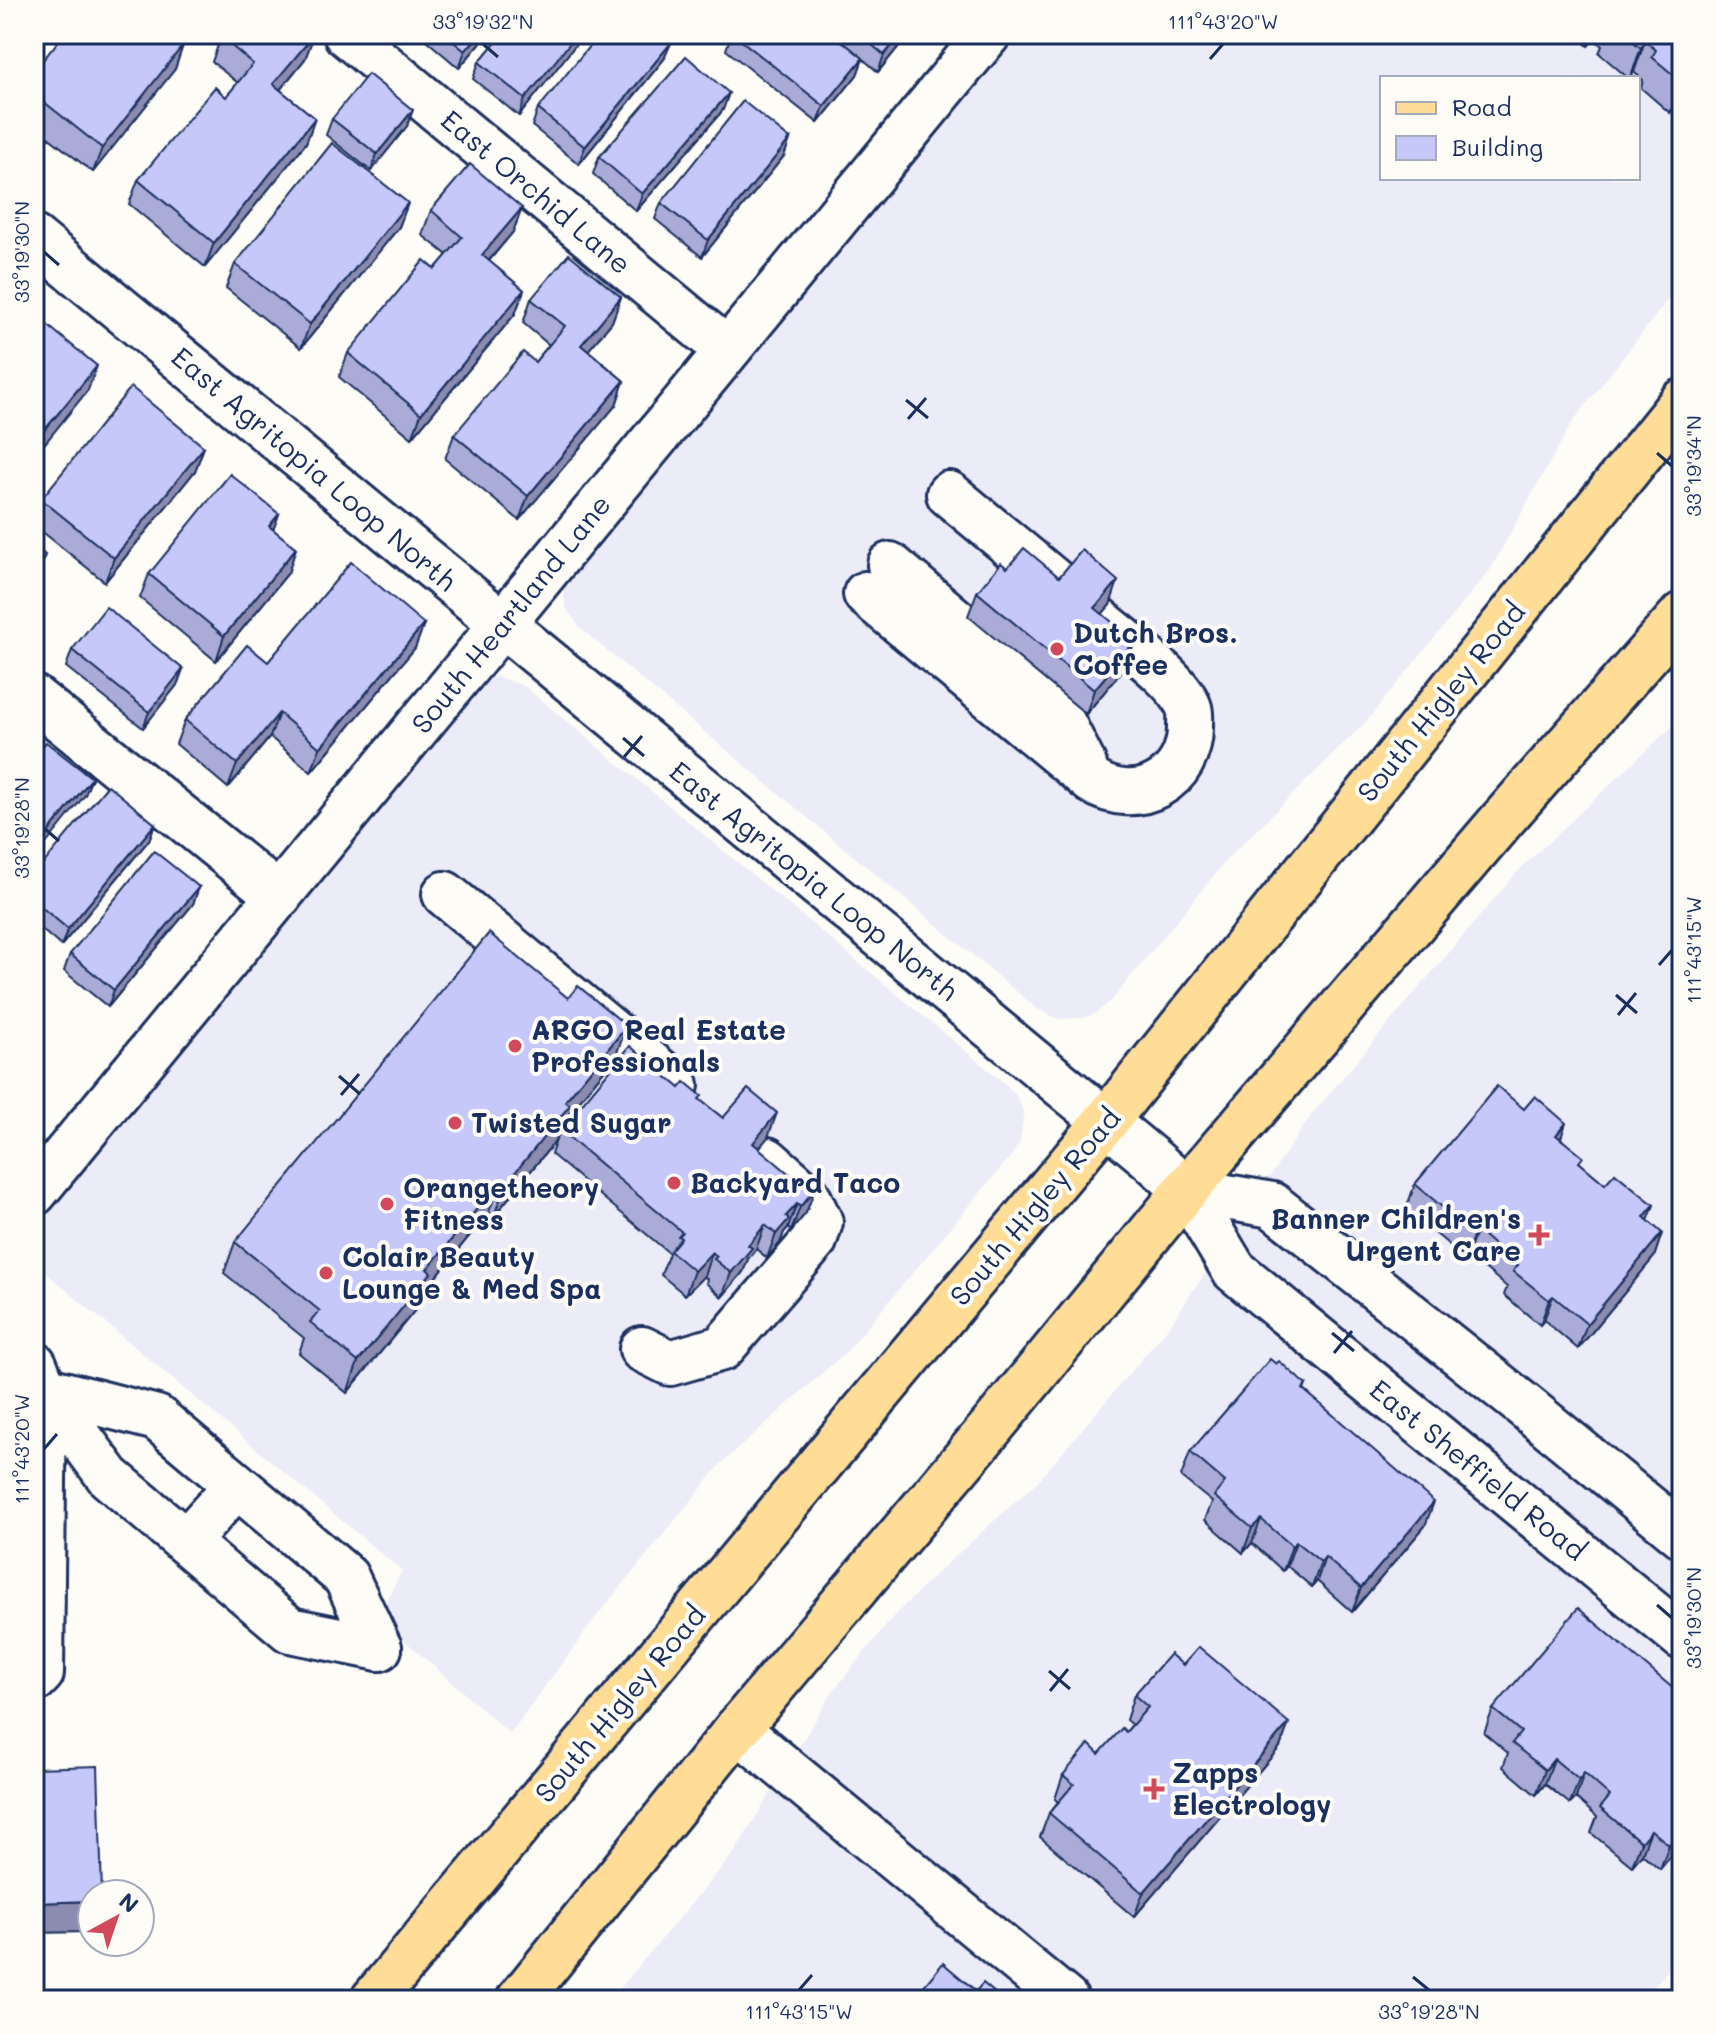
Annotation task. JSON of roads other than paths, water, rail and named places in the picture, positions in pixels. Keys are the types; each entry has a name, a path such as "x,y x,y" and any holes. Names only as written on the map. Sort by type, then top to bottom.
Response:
{"main road":[{"name":"South Higley Road","path":"373,2000 1106,1121 1682,402"},
{"path":"519,2000 737,1729 1186,1190 1682,615"}],"street":[{"name":"East Orchid Lane","path":"346,34 727,350"},
{"name":"South Heartland Lane","path":"34,1193 988,34"},
{"name":"East Agritopia Loop North","path":"34,238 1149,1157"},
{"path":"949,494 1061,587"},
{"path":"878,580 1092,781 1117,792 1144,791 1162,783 1178,769 1188,751 1190,709 1177,686 1098,619"},
{"path":"34,698 279,896"},
{"path":"445,894 703,1107"},
{"path":"642,1349 670,1363 722,1348 814,1241 820,1222 807,1195 756,1151"},
{"name":"East Sheffield Road","path":"1149,1157 1186,1190 1234,1270 1682,1637"},
{"path":"1186,1190 1272,1205 1682,1535"},
{"path":"39,1377 157,1418 346,1577 379,1648 290,1630 109,1477 39,1377"},
{"path":"34,1680 41,1673 39,1377"},
{"path":"186,1542 236,1486"},
{"path":"737,1729 1066,2000"}],"place":[{"name":"Dutch Bros. Coffee","path":"1057,649"},
{"name":"ARGO Real Estate Professionals","path":"515,1046"},
{"name":"Twisted Sugar","path":"455,1123"},
{"name":"Backyard Taco","path":"674,1183"},
{"name":"Orangetheory Fitness","path":"387,1204"},
{"name":"Banner Children's Urgent Care","path":"1539,1235"},
{"name":"Colair Beauty Lounge & Med Spa","path":"326,1273"},
{"name":"Zapps Electrology","path":"1154,1789"}]}
